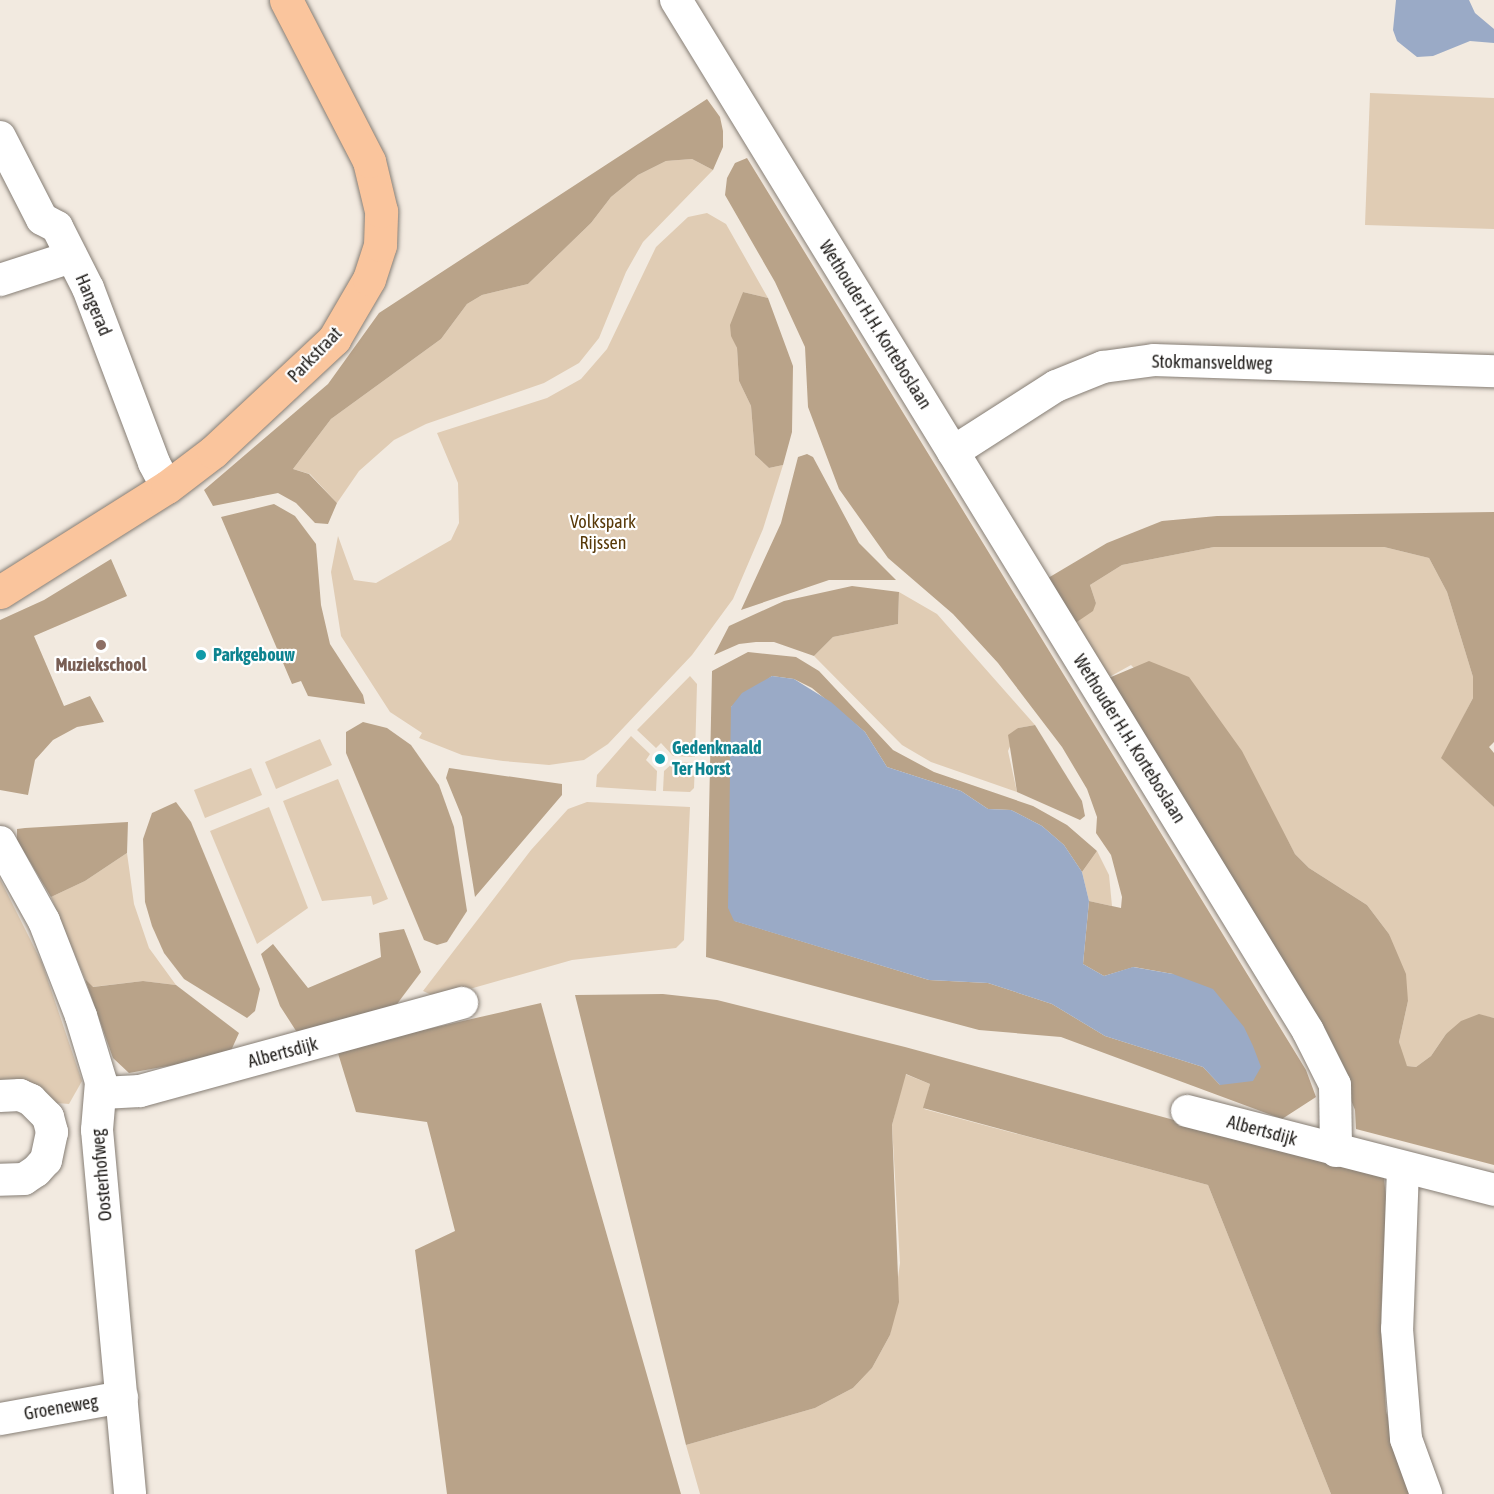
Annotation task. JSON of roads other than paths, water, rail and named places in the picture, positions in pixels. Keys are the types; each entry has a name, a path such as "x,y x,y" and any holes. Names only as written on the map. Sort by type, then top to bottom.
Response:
{"main road":[{"name":"Parkstraat","path":"0,592 167,487 213,452 334,339 369,279 380,245 381,211 369,161 286,0"}],"street":[{"name":"Wethouder H.H. Korteboslaan","path":"676,0 1329,1068 1335,1085 1336,1151"},
{"name":"Hangerad","path":"0,137 42,219 57,227 88,288 154,463 167,487"},
{"path":"0,280 71,257"},
{"name":"Stokmansveldweg","path":"953,452 1056,386 1103,367 1154,360 1494,371"},
{"name":"Oosterhofweg","path":"0,842 44,921 81,1016 102,1093 97,1130 130,1494"},
{"name":"Albertsdijk","path":"102,1093 141,1091 462,1003"},
{"path":"48,1118 86,1106 102,1093"},
{"path":"0,1096 20,1095 31,1100 48,1118 52,1132 46,1160 24,1179 0,1180"},
{"name":"Albertsdijk","path":"1187,1111 1336,1151"},
{"path":"1336,1151 1494,1190"},
{"path":"1403,1169 1397,1329 1406,1439 1426,1494"},
{"name":"Groeneweg","path":"0,1419 122,1397"}],"water":[{"path":"1396,0 1469,0 1475,13 1494,29 1494,43 1470,41 1433,56 1417,57 1397,41 1393,30"},
{"path":"772,676 794,679 831,702 865,732 887,767 961,791 988,809 1011,810 1042,826 1064,845 1082,872 1089,901 1083,964 1104,976 1133,967 1173,974 1213,989 1244,1027 1253,1046 1261,1067 1253,1081 1220,1085 1203,1067 1105,1036 1052,1004 988,983 929,980 734,921 728,908 731,707 742,693"}],"place":[{"name":"Muziekschool","path":"101,645"},
{"name":"Parkgebouw","path":"201,655"},
{"name":"Gedenknaald Ter Horst","path":"660,759"}],"park label":[{"name":"Volkspark Rijssen","path":"603,533"}]}
